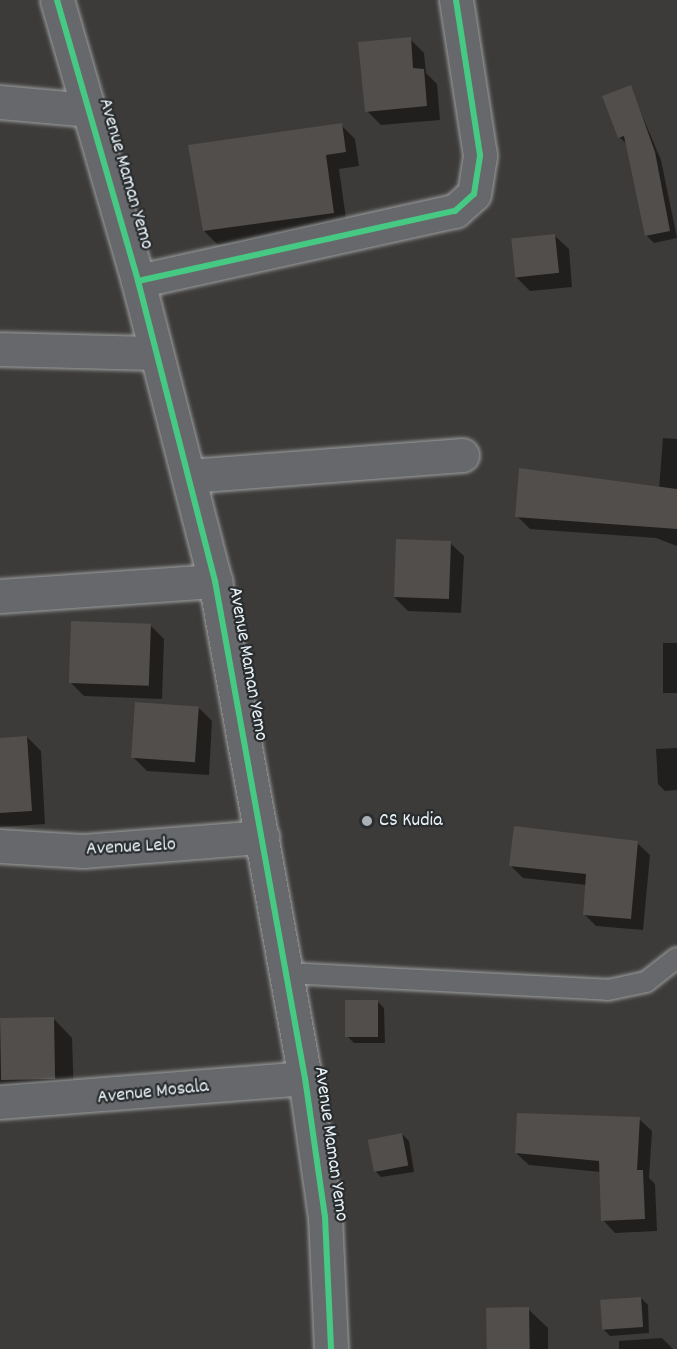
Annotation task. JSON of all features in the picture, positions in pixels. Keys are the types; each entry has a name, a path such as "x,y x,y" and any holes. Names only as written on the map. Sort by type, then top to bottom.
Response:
{"street":[{"name":"Avenue Maman Yemo","path":"57,0 138,281 215,581 305,1078 325,1216 331,1349"},
{"path":"138,281 455,211 474,194 480,154 456,0"},
{"path":"0,102 89,110"},
{"path":"0,349 155,353"},
{"path":"189,476 462,455"},
{"path":"0,596 215,581"},
{"name":"Avenue Lelo","path":"0,846 83,851 262,837"},
{"name":"Avenue Mosala","path":"0,1102 305,1078"}],"lane":[{"path":"287,974 608,990 646,982 677,958"}],"building":[{"path":"411,37 413,68 424,69 427,106 365,112 358,42"},
{"path":"631,85 655,152 670,231 645,236 624,136 618,138 602,96"},
{"path":"342,123 346,152 326,155 334,213 203,231 188,145"},
{"path":"555,234 559,273 515,277 511,239"},
{"path":"519,468 677,489 677,529 515,517"},
{"path":"396,539 451,541 449,599 394,597"},
{"path":"71,621 151,624 149,686 69,683"},
{"path":"135,702 199,706 195,762 131,758"},
{"path":"27,736 32,811 0,813 0,738"},
{"path":"514,826 638,841 631,919 583,915 586,874 509,866"},
{"path":"345,1000 378,1000 378,1037 345,1037"},
{"path":"54,1017 55,1079 1,1080 0,1018"},
{"path":"517,1113 640,1117 637,1170 643,1170 645,1219 601,1221 599,1161 515,1153"},
{"path":"402,1133 408,1165 374,1172 368,1140"},
{"path":"641,1297 643,1327 602,1330 600,1300"},
{"path":"529,1307 530,1349 487,1349 486,1308"}],"cycle path":[{"path":"57,0 138,281 215,581 305,1078 325,1216 331,1349"},
{"path":"138,281 455,211 474,194 480,155 456,0"}],"place":[{"name":"CS Kudia","path":"367,821"}]}
